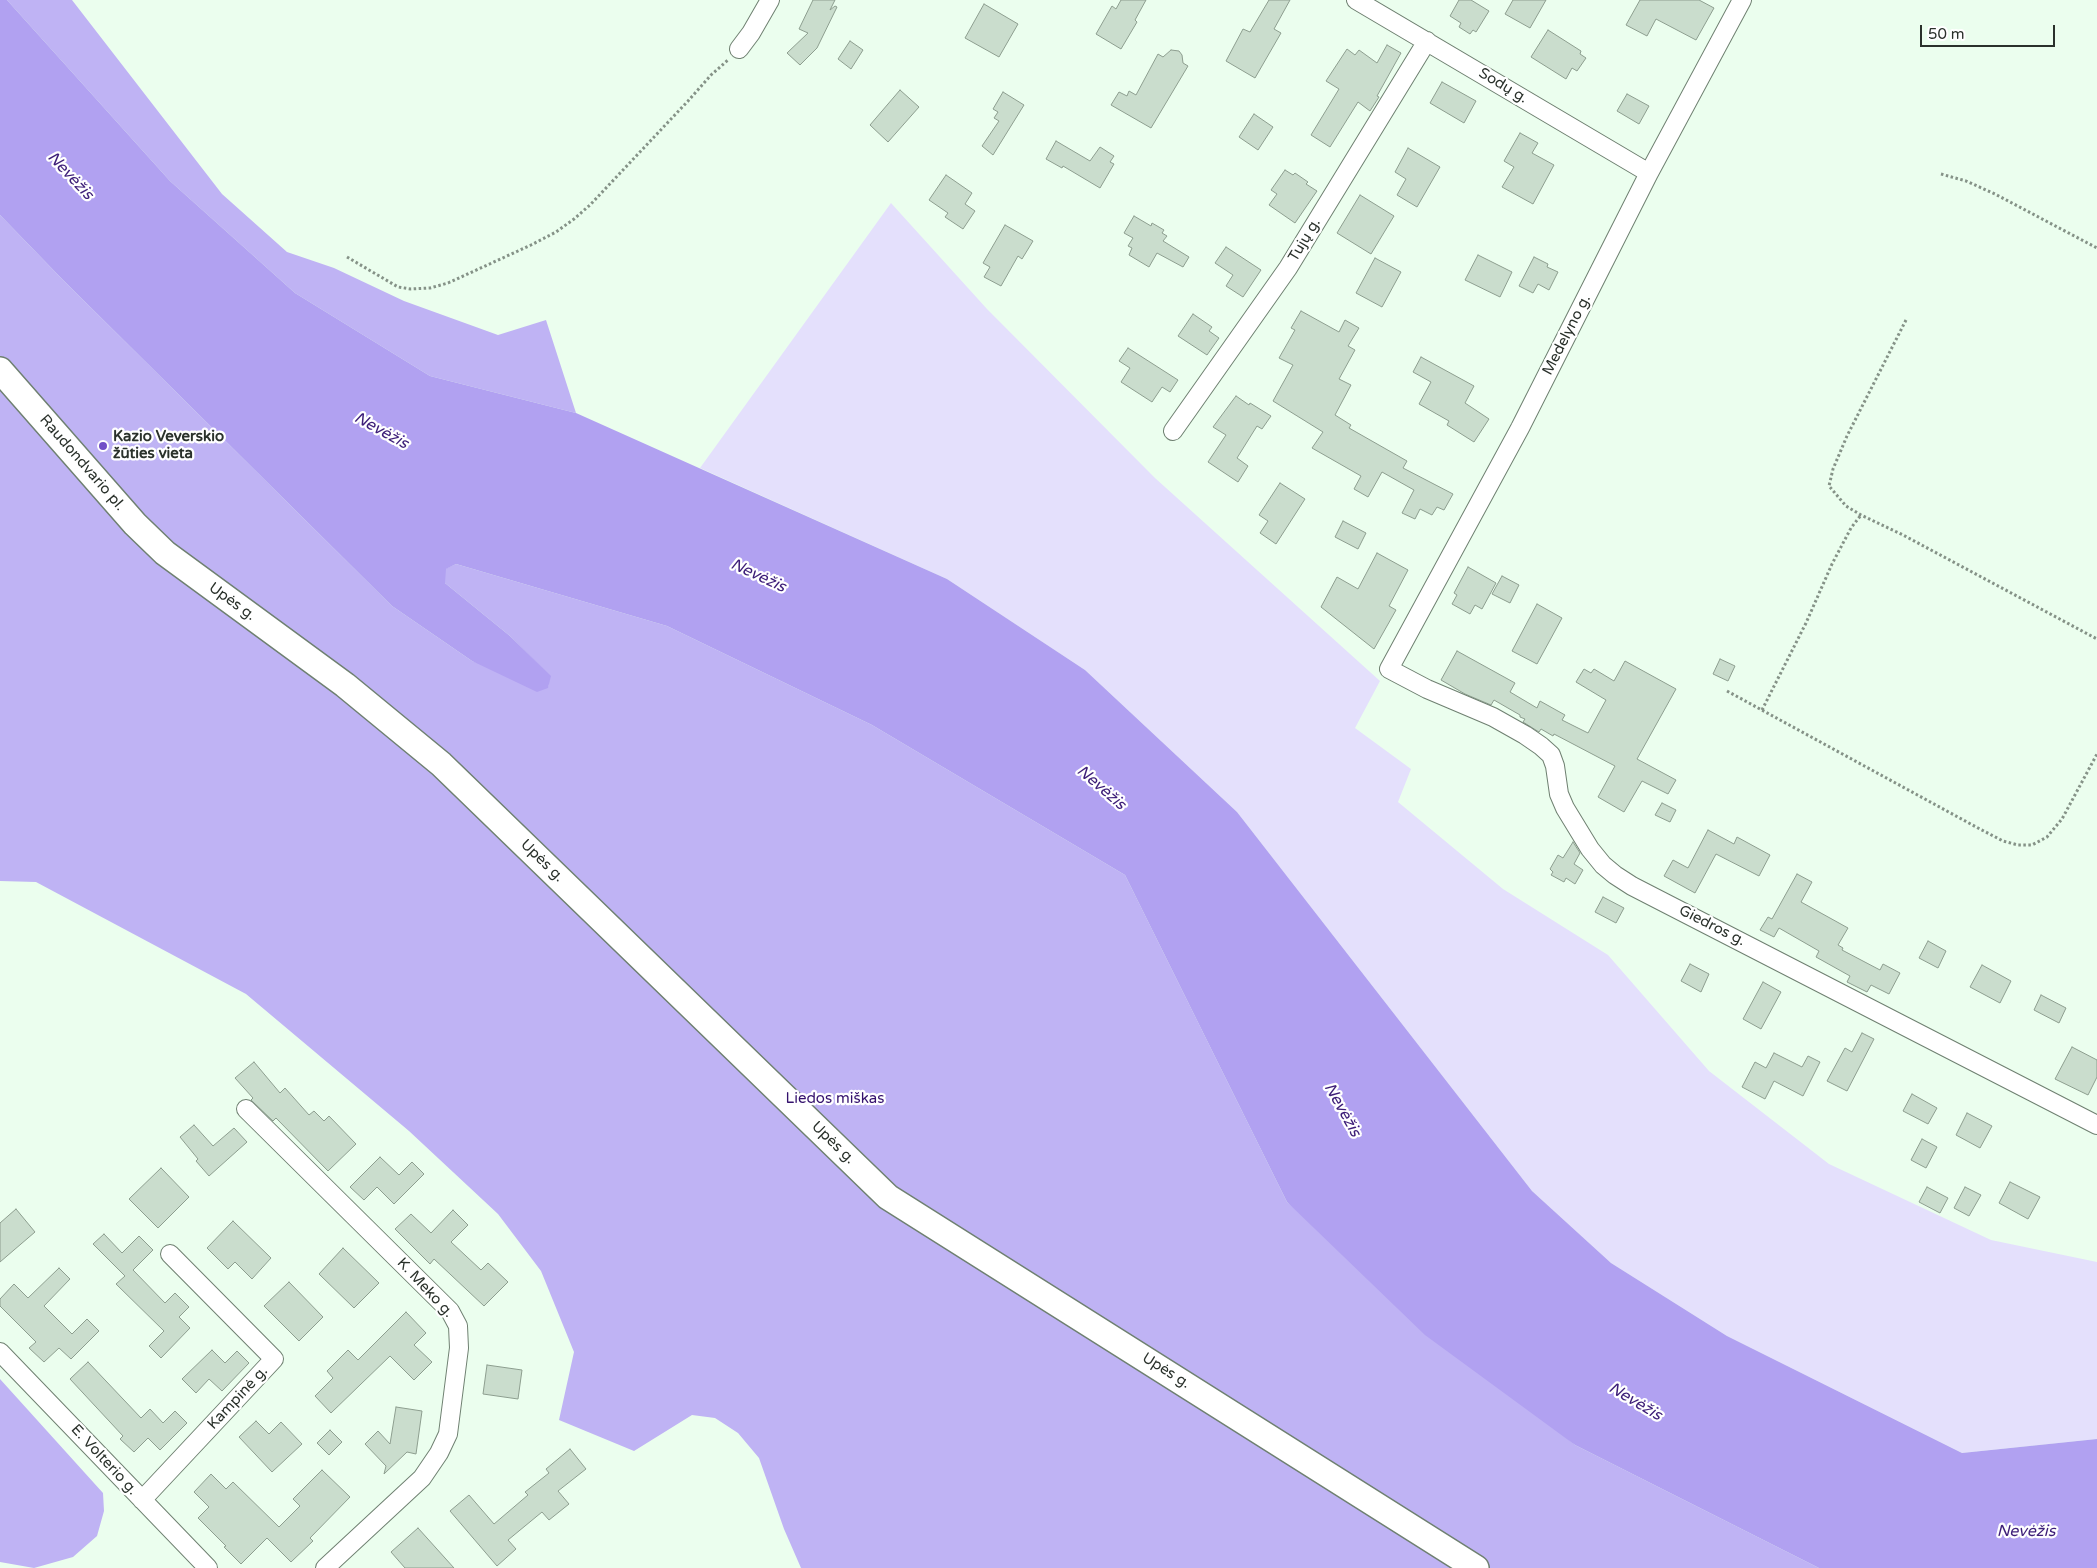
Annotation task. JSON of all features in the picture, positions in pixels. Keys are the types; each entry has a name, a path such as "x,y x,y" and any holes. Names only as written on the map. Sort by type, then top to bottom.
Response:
{"main road":[{"name":"Raudondvario pl.","path":"0,370 135,524 166,553"},
{"name":"Upės g.","path":"166,553 344,685 441,764 888,1197 1476,1568"}],"street":[{"path":"739,49 751,33 770,0"},
{"name":"Sodų g.","path":"1356,0 1649,172"},
{"name":"Medelyno g.","path":"1389,669 1520,428 1649,172 1742,0"},
{"name":"Tujų g.","path":"1173,432 1288,268 1426,41"},
{"name":"Giedros g.","path":"1389,669 1427,689 1493,717 1541,746 1551,755 1555,766 1559,794 1565,808 1590,849 1615,875 1632,886 2097,1125"},
{"name":"K. Meko g.","path":"246,1110 450,1311 458,1326 459,1348 448,1434 440,1453 422,1478 325,1568"},
{"name":"Kampinė g.","path":"142,1500 274,1360 170,1254"},
{"name":"E. Volterio g.","path":"0,1352 208,1568"}],"path":[{"path":"347,257 398,287 411,290 430,288 448,283 556,232 590,205 711,74 739,49"},
{"path":"1941,174 1966,181 1994,194 2097,248"},
{"path":"1906,320 1847,436 1833,469 1829,486 1846,506 1861,515 1903,535 2097,639"},
{"path":"1762,710 1806,623 1832,564 1851,528 1861,515"},
{"path":"1727,691 1978,828 2003,841 2018,845 2032,845 2047,837 2062,819 2097,754"}],"shaded area":[{"path":"891,203 987,309 1155,478 1380,681 1355,728 1411,769 1398,802 1503,889 1608,955 1709,1071 1829,1164 1991,1240 2097,1262 2097,1439 1962,1453 1727,1336 1611,1263 1532,1191 1237,812 1085,670 947,579 700,468"}],"green space":[{"path":"7,0 72,0 222,194 287,252 334,268 404,301 498,335 546,320 576,413 430,376 295,293 170,181"},
{"name":"Liedos miškas","path":"0,215 63,280 392,606 472,661 548,687 550,676 510,636 445,583 445,569 456,564 667,626 872,725 1125,875 1287,1202 1575,1445 1819,1568 801,1568 784,1529 759,1458 738,1433 715,1418 692,1415 634,1451 559,1420 574,1352 541,1271 498,1214 409,1131 246,994 36,882 0,881"},
{"path":"0,1379 103,1493 104,1511 97,1536 73,1557 34,1568 0,1562"}],"water":[{"name":"Nevėžis","path":"0,0 7,0 170,181 295,293 430,376 576,413 947,579 1085,670 1237,812 1532,1191 1611,1263 1727,1336 1962,1453 2097,1439 2097,1568 1819,1568 1575,1445 1425,1335 1287,1202 1125,875 872,725 667,626 456,564 446,569 445,583 510,636 551,676 548,688 537,692 472,661 392,606 63,280 0,215"}],"building":[{"path":"813,0 835,0 830,10 835,6 837,7 817,48 800,65 787,53 808,33 799,29"},
{"path":"1121,0 1146,0 1135,20 1137,22 1121,49 1096,34 1112,6 1116,9"},
{"path":"1269,0 1290,0 1274,29 1281,33 1255,78 1226,61 1243,29 1250,32"},
{"path":"1459,0 1471,0 1489,11 1476,32 1473,30 1470,34 1459,27 1461,23 1450,16"},
{"path":"1513,0 1546,0 1530,28 1505,14"},
{"path":"1640,0 1699,0 1714,8 1696,40 1656,19 1647,36 1626,25"},
{"path":"984,4 1018,24 999,57 965,38"},
{"path":"1548,30 1581,51 1580,54 1586,58 1577,71 1572,68 1566,79 1531,57"},
{"path":"850,41 863,50 851,69 838,59"},
{"path":"1387,45 1401,53 1370,111 1358,102 1330,147 1311,135 1339,89 1326,81 1347,49 1355,55 1359,50 1377,63"},
{"path":"1171,50 1179,51 1182,55 1183,63 1188,66 1151,128 1111,105 1119,92 1127,96 1129,91 1136,95 1158,54 1163,57"},
{"path":"1442,82 1476,101 1464,123 1430,103"},
{"path":"900,90 919,107 888,142 870,125"},
{"path":"1003,92 1024,105 993,155 982,146 999,121 994,118 998,112 993,109"},
{"path":"1627,94 1649,106 1639,124 1617,111"},
{"path":"1254,114 1273,127 1258,150 1239,137"},
{"path":"1520,133 1538,143 1532,153 1554,165 1533,204 1502,187 1514,167 1504,161"},
{"path":"1056,141 1090,161 1100,147 1114,156 1110,162 1114,164 1100,188 1063,166 1062,168 1046,159"},
{"path":"1408,148 1440,167 1417,207 1397,195 1406,179 1395,172"},
{"path":"1285,170 1293,175 1295,173 1308,182 1306,184 1317,191 1295,223 1269,205 1277,194 1271,190"},
{"path":"946,175 972,193 965,204 975,211 963,229 945,217 948,213 929,200"},
{"path":"1360,195 1394,216 1371,254 1337,233"},
{"path":"1134,216 1151,226 1152,223 1164,230 1162,233 1167,236 1163,241 1189,257 1183,267 1157,253 1149,267 1129,255 1132,248 1128,246 1133,238 1124,233"},
{"path":"1005,225 1033,241 1022,259 1018,256 1001,286 984,277 990,267 983,263"},
{"path":"1226,247 1261,270 1243,297 1226,286 1233,275 1215,263"},
{"path":"1478,255 1512,272 1500,297 1465,280"},
{"path":"1534,257 1548,264 1547,267 1558,272 1549,290 1538,284 1533,293 1519,286"},
{"path":"1375,258 1401,272 1382,307 1356,293"},
{"path":"1301,311 1339,332 1345,320 1359,328 1348,346 1355,350 1339,379 1351,385 1335,415 1351,425 1349,428 1407,461 1403,468 1453,494 1444,510 1437,507 1432,515 1420,509 1415,519 1402,513 1414,490 1382,472 1368,497 1354,489 1361,476 1312,448 1323,432 1273,401 1293,365 1279,358 1295,330 1291,328"},
{"path":"1193,314 1212,327 1209,331 1219,338 1207,355 1178,336"},
{"path":"1128,348 1178,380 1170,392 1162,387 1152,402 1121,382 1130,368 1119,361"},
{"path":"1421,357 1474,386 1465,403 1489,419 1474,442 1447,425 1449,421 1419,404 1431,382 1413,372"},
{"path":"1236,396 1271,416 1262,429 1257,426 1237,458 1248,466 1238,482 1208,462 1226,435 1213,427"},
{"path":"1280,483 1305,499 1276,544 1260,533 1268,521 1259,515"},
{"path":"1343,521 1366,533 1358,549 1335,537"},
{"path":"1377,553 1408,570 1389,606 1396,610 1374,649 1321,607 1337,577 1358,589"},
{"path":"1468,567 1496,583 1482,609 1475,605 1470,614 1452,604 1457,595 1454,593"},
{"path":"1502,576 1519,585 1510,603 1492,594"},
{"path":"1537,604 1562,618 1537,664 1512,651"},
{"path":"1457,651 1515,683 1510,692 1537,708 1540,701 1565,715 1562,720 1588,733 1606,700 1576,682 1584,669 1591,673 1594,669 1614,681 1625,661 1676,689 1637,759 1676,780 1668,794 1642,781 1624,812 1598,797 1615,766 1554,734 1553,736 1541,729 1539,732 1523,722 1525,719 1520,717 1520,715 1494,700 1491,705 1465,694 1441,680"},
{"path":"1720,659 1735,666 1728,681 1713,674"},
{"path":"1662,803 1676,810 1670,822 1655,815"},
{"path":"1708,830 1734,844 1737,837 1770,855 1759,876 1716,854 1695,893 1664,876 1673,860 1688,868"},
{"path":"1573,842 1580,853 1574,864 1583,870 1575,884 1566,878 1564,882 1551,875 1553,872 1550,869 1558,855 1563,858"},
{"path":"1797,874 1812,882 1801,902 1848,928 1838,945 1843,948 1842,950 1880,970 1883,964 1900,973 1889,994 1871,985 1867,992 1847,982 1850,976 1816,957 1819,951 1779,928 1774,937 1760,930 1768,917 1772,919"},
{"path":"1603,897 1624,908 1616,923 1595,912"},
{"path":"1928,941 1946,951 1938,968 1919,958"},
{"path":"1690,964 1709,974 1701,992 1681,981"},
{"path":"1982,965 2011,981 2000,1003 1970,987"},
{"path":"1763,982 1781,992 1761,1029 1743,1019"},
{"path":"2041,995 2066,1008 2059,1023 2034,1010"},
{"path":"1862,1033 1874,1039 1847,1091 1827,1081 1845,1048 1852,1052"},
{"path":"2072,1047 2097,1060 2097,1077 2088,1095 2055,1079"},
{"path":"1774,1053 1802,1067 1808,1056 1820,1062 1803,1096 1774,1081 1765,1099 1742,1087 1755,1062 1766,1068"},
{"path":"254,1062 280,1093 285,1088 309,1115 314,1111 324,1121 329,1116 356,1144 328,1171 276,1118 273,1121 251,1100 253,1098 235,1078"},
{"path":"1912,1094 1937,1108 1928,1124 1903,1111"},
{"path":"1967,1113 1992,1126 1980,1148 1956,1135"},
{"path":"194,1125 213,1146 234,1128 247,1142 209,1176 180,1137"},
{"path":"1922,1139 1937,1147 1926,1168 1911,1160"},
{"path":"380,1157 399,1175 412,1162 424,1174 394,1204 377,1187 364,1200 350,1187"},
{"path":"161,1168 189,1197 158,1228 129,1199"},
{"path":"2010,1182 2040,1197 2028,1219 1999,1203"},
{"path":"1927,1187 1948,1198 1940,1213 1919,1202"},
{"path":"1965,1187 1981,1195 1969,1216 1954,1208"},
{"path":"16,1209 35,1232 0,1262 0,1223"},
{"path":"453,1210 468,1225 451,1242 481,1270 488,1263 508,1282 484,1306 434,1259 430,1264 395,1229 411,1214 431,1233"},
{"path":"233,1221 271,1258 252,1279 235,1262 228,1269 207,1248"},
{"path":"104,1234 122,1253 139,1236 153,1250 133,1270 165,1303 175,1293 189,1307 179,1317 190,1328 161,1358 149,1346 164,1331 116,1284 125,1276 93,1244"},
{"path":"343,1248 379,1283 354,1308 319,1274"},
{"path":"59,1268 70,1279 44,1306 72,1334 87,1319 99,1331 71,1359 59,1348 44,1362 29,1348 36,1342 0,1306 0,1299 14,1284 28,1298"},
{"path":"289,1282 323,1317 299,1341 264,1306"},
{"path":"406,1312 426,1333 414,1345 432,1362 414,1380 390,1356 331,1413 315,1396 333,1378 327,1371 348,1350 358,1360"},
{"path":"212,1350 225,1363 237,1351 249,1363 222,1391 209,1379 196,1393 182,1379"},
{"path":"88,1362 141,1418 150,1409 163,1423 175,1411 187,1423 160,1450 148,1438 134,1452 120,1439 123,1436 70,1379"},
{"path":"487,1365 522,1370 518,1399 483,1394"},
{"path":"396,1407 422,1411 416,1454 407,1452 384,1474 386,1466 365,1444 378,1431 390,1444"},
{"path":"256,1421 269,1434 281,1422 302,1444 272,1472 239,1437"},
{"path":"330,1430 342,1442 329,1455 317,1443"},
{"path":"570,1449 586,1469 558,1491 569,1504 549,1520 542,1512 508,1540 516,1549 497,1566 450,1511 469,1495 494,1524 528,1495 525,1492 549,1473 546,1469"},
{"path":"322,1470 350,1497 310,1538 313,1541 291,1562 267,1538 241,1564 198,1518 209,1507 194,1492 211,1474 226,1489 233,1482 279,1527 300,1506 293,1499"},
{"path":"418,1528 454,1568 405,1568 391,1552"}],"place":[{"name":"Kazio Veverskio žūties vieta","path":"103,446"}]}
